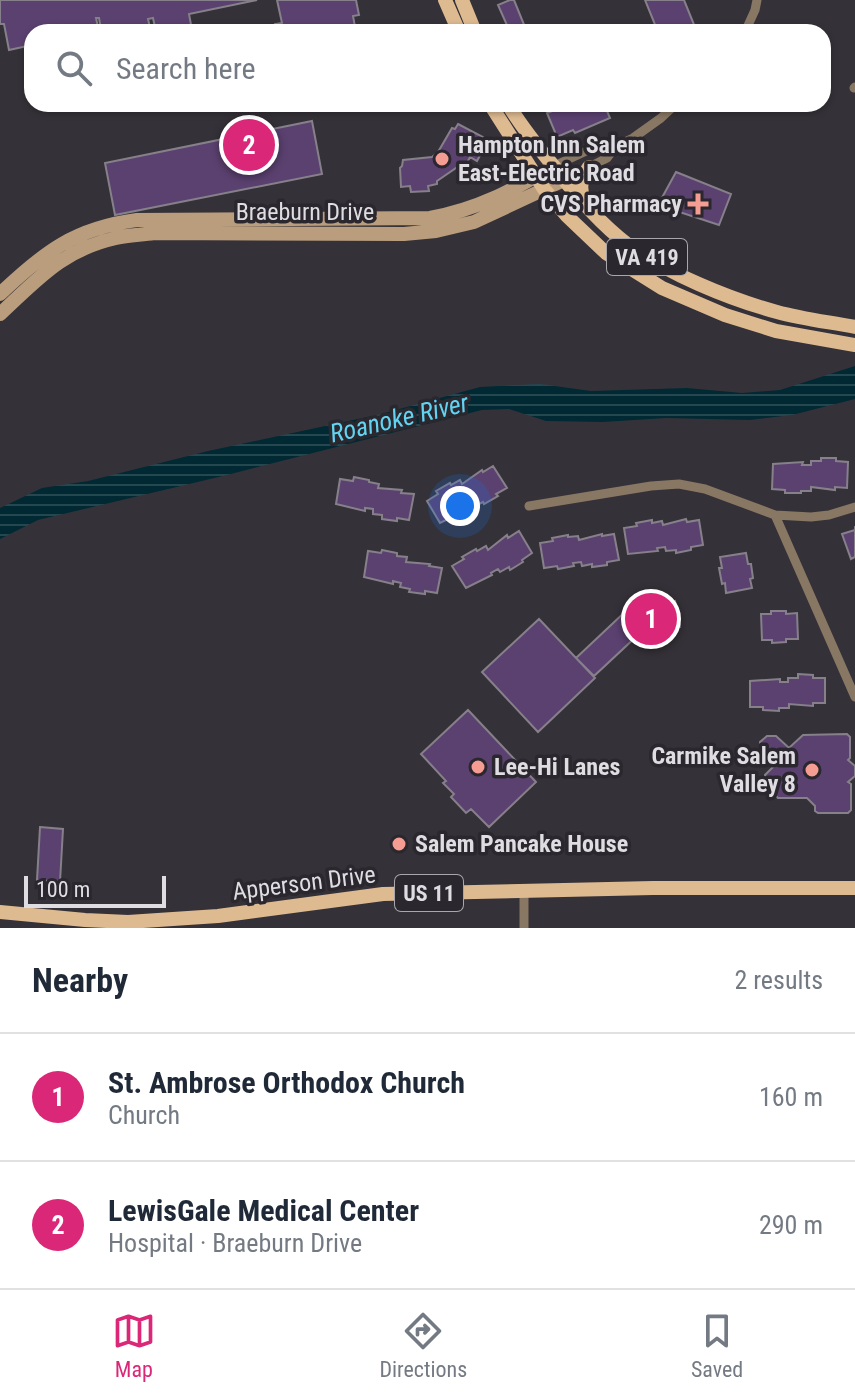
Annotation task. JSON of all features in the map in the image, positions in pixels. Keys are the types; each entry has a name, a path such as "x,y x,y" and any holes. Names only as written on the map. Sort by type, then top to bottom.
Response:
{"main road":[{"path":"445,0 456,24"},
{"path":"462,0 472,24"},
{"name":"VA 419","path":"495,112 540,183 567,216 606,253 662,288 725,315 750,324 849,344"},
{"name":"VA 419","path":"513,112 564,180 626,243 652,260 759,307 849,326"},
{"path":"584,201 580,186 589,167"},
{"name":"Apperson Drive","path":"2,912 85,920 173,920 383,894 855,888"}],"street":[{"path":"749,24 757,0"},
{"name":"Braeburn Drive","path":"0,314 51,267 84,247 118,237 316,226 431,225 514,190 564,180 607,158 615,147 633,138 666,112"},
{"name":"Braeburn Drive","path":"540,183 554,166 597,146 615,147"},
{"name":"Braeburn Drive","path":"0,294 27,268 62,243 98,227 137,220 316,226"},
{"path":"529,506 679,484 705,489 775,515 811,517 855,507"},
{"path":"775,515 855,697"},
{"path":"524,891 524,928"}],"water":[{"name":"Roanoke River","path":"855,366 855,399 792,415 750,420 666,418 603,422 546,421 509,409 482,410 38,520 0,539 0,508 42,488 88,481 208,451 381,414 480,387 540,384 591,391 687,388 742,393 780,390"}],"building":[{"path":"0,0 257,0 189,14 191,24 154,24 153,18 148,19 149,24 100,24 99,18 96,18 97,24 24,24 24,47 9,50 4,24 0,24"},
{"path":"277,0 356,0 359,15 353,16 354,24 275,24 282,23"},
{"path":"514,0 524,24 506,24 498,5"},
{"path":"645,0 684,0 694,24 655,24"},
{"path":"607,112 610,118 557,137 547,113"},
{"path":"312,121 322,174 115,215 105,163"},
{"name":"Hampton Inn Salem East-Electric Road","path":"458,124 483,137 479,143 485,146 477,161 470,157 466,165 459,166 437,184 428,186 429,191 411,192 410,186 401,187 400,168 403,160 432,157"},
{"name":"CVS Pharmacy","path":"676,172 731,194 719,225 658,205"},
{"path":"821,458 848,462 847,488 811,487 811,491 801,493 772,489 773,464 803,462 802,465 811,465 811,461 821,461"},
{"path":"493,466 507,488 484,504 474,507 472,503 465,507 467,510 440,523 427,501 438,494 436,491 460,480 462,484"},
{"path":"354,477 379,484 378,488 414,494 409,520 382,519 382,515 373,514 373,509 365,508 365,511 336,504 340,479 353,481"},
{"path":"686,519 687,522 699,520 703,545 676,553 676,550 666,551 665,547 657,548 658,551 628,554 624,528 652,520 652,523 662,521 663,525"},
{"path":"855,530 855,557 851,559 842,534"},
{"path":"519,531 532,553 510,570 509,567 500,572 498,569 466,588 452,566 476,549 486,546 488,550 507,535 508,538"},
{"path":"614,534 619,560 592,567 592,564 582,566 581,562 558,569 557,566 544,568 540,543 568,535 578,536 579,540"},
{"path":"382,550 407,557 406,562 442,568 437,593 409,592 410,589 400,587 401,583 364,577 368,551 381,553"},
{"path":"746,553 748,564 751,564 752,588 726,593 719,568 722,568 720,557"},
{"path":"675,601 680,627 659,631 654,605"},
{"path":"654,605 659,631 648,633 643,607"},
{"path":"643,607 648,633 638,635 594,676 576,658 627,610"},
{"path":"771,611 797,613 798,639 772,643 772,640 762,640 761,614 771,614"},
{"path":"539,619 595,678 538,732 482,672"},
{"path":"798,674 825,678 825,703 813,703 813,706 789,704 789,708 779,708 779,711 750,707 750,681 780,679 780,682 788,682 788,678 798,678"},
{"name":"Lee-Hi Lanes","path":"468,710 536,782 489,827 471,809 466,813 451,797 454,794 443,783 446,781 421,754"},
{"name":"Carmike Salem Valley 8","path":"847,734 850,737 848,760 855,766 855,776 848,782 851,784 851,810 848,813 818,813 807,798 778,798 765,784 765,775 775,765 761,752 760,742 767,736 776,736 789,748 803,735"},
{"path":"40,827 63,829 60,882 37,880"}],"place":[{"name":"LewisGale Medical Center","path":"249,145"},
{"name":"Hampton Inn Salem East-Electric Road","path":"442,159"},
{"name":"CVS Pharmacy","path":"698,204"},
{"name":"St. Ambrose Orthodox Church","path":"651,619"},
{"name":"Lee-Hi Lanes","path":"478,767"},
{"name":"Carmike Salem Valley 8","path":"812,770"},
{"name":"Salem Pancake House","path":"399,844"}]}
